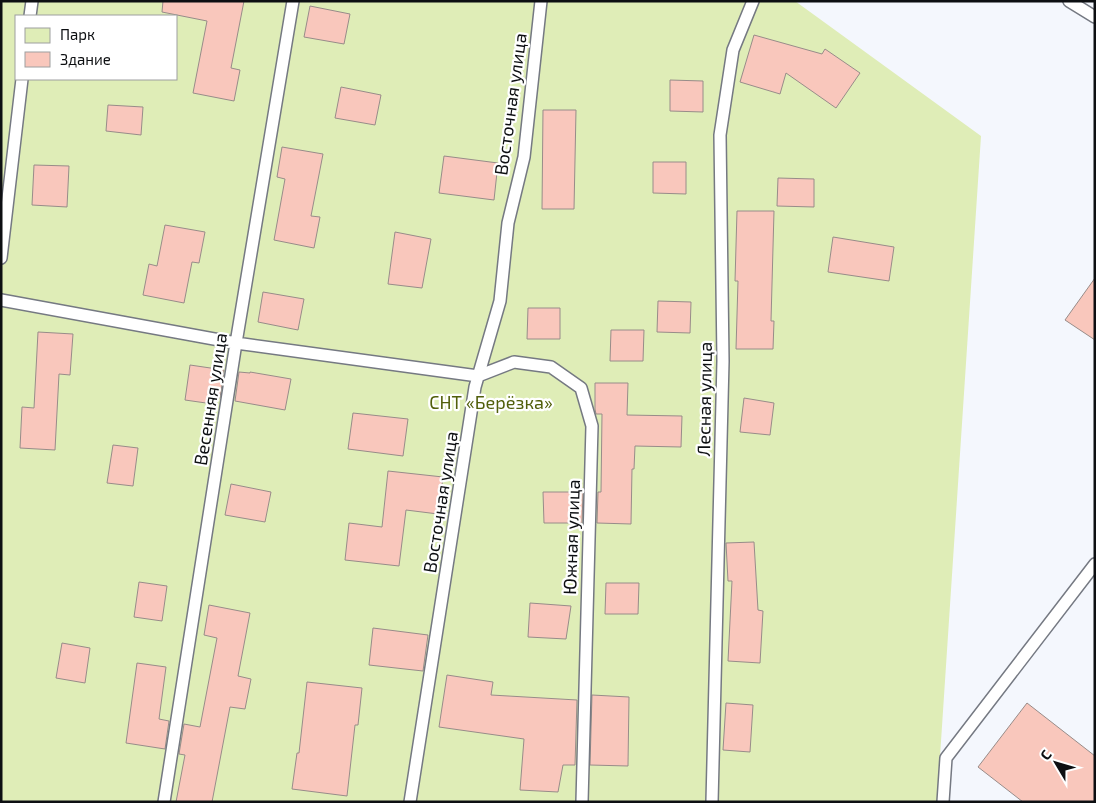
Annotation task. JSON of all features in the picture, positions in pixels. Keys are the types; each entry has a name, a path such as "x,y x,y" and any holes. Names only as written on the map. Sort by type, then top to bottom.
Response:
{"lane":[{"path":"30,15 32,1"},
{"name":"Весенняя улица","path":"164,802 236,343 293,1"},
{"name":"Восточная улица","path":"410,802 478,376 500,301 508,223 524,157 541,1"},
{"name":"Лесная улица","path":"712,802 723,360 720,135 733,50 754,1"},
{"path":"1069,1 1095,17"},
{"path":"1,258 22,80"},
{"path":"1,300 236,343 478,376"},
{"name":"Южная улица","path":"478,376 514,362 551,367 581,388 592,426 582,802"},
{"path":"944,802 946,758 1095,564"}],"green space":[{"name":"СНТ «Берёзка»","path":"1,1 795,1 981,136 937,802 1,802"}],"building":[{"path":"163,1 244,1 231,68 240,70 234,101 193,93 207,21 162,12"},
{"path":"310,6 350,14 344,44 304,37"},
{"path":"754,35 822,54 825,49 860,73 836,108 786,73 780,94 740,82"},
{"path":"670,80 703,81 703,112 670,111"},
{"path":"341,87 381,95 375,125 335,118"},
{"path":"108,105 143,107 141,135 106,131"},
{"path":"543,110 576,110 574,209 542,209"},
{"path":"282,147 323,154 311,216 320,217 314,248 274,240 285,179 277,177"},
{"path":"444,156 498,163 494,200 439,193"},
{"path":"653,162 686,162 686,194 653,193"},
{"path":"34,165 69,166 67,207 32,205"},
{"path":"778,178 814,179 814,207 777,206"},
{"path":"737,211 774,211 771,321 774,321 773,349 736,349 738,281 735,281"},
{"path":"165,225 205,232 199,263 192,262 184,303 143,295 149,264 157,266"},
{"path":"395,232 431,239 422,288 388,284"},
{"path":"833,237 894,247 889,281 828,272"},
{"path":"1095,278 1095,340 1065,320"},
{"path":"263,292 304,299 298,330 258,322"},
{"path":"658,301 691,302 690,333 657,332"},
{"path":"528,308 560,308 560,339 527,339"},
{"path":"611,330 644,330 643,361 610,361"},
{"path":"38,332 73,334 70,375 59,374 55,450 20,448 22,407 34,408"},
{"path":"190,365 224,370 220,398 214,397 213,404 185,400"},
{"path":"239,372 291,379 285,410 235,401"},
{"path":"595,383 628,383 627,415 682,416 681,447 635,446 634,469 632,469 631,524 597,523 598,492 601,492 602,414 596,414"},
{"path":"744,398 774,403 770,435 740,432"},
{"path":"353,413 408,419 403,456 348,449"},
{"path":"113,445 138,448 133,486 107,483"},
{"path":"388,471 443,477 438,514 406,510 399,566 345,560 349,523 382,527"},
{"path":"231,484 271,492 265,522 225,515"},
{"path":"543,492 583,492 582,523 544,523"},
{"path":"754,542 758,610 763,611 760,663 728,661 732,581 728,581 726,543"},
{"path":"139,582 167,586 162,621 134,617"},
{"path":"606,583 639,583 638,614 605,614"},
{"path":"530,603 571,606 566,639 528,637"},
{"path":"209,605 250,613 238,676 251,679 245,709 230,707 212,802 176,802 185,755 179,754 184,724 200,727 217,638 204,635"},
{"path":"373,628 428,635 423,671 369,665"},
{"path":"62,643 90,648 85,683 56,678"},
{"path":"137,663 166,667 159,719 169,721 165,749 126,743"},
{"path":"447,675 493,682 491,695 577,700 575,765 563,765 558,792 520,790 524,739 439,727"},
{"path":"307,682 362,688 358,725 355,725 347,796 292,789 297,753 299,753"},
{"path":"592,695 629,697 628,766 590,765"},
{"path":"726,703 753,705 750,752 723,750"},
{"path":"1027,703 1095,756 1095,802 1023,802 978,767"}]}
